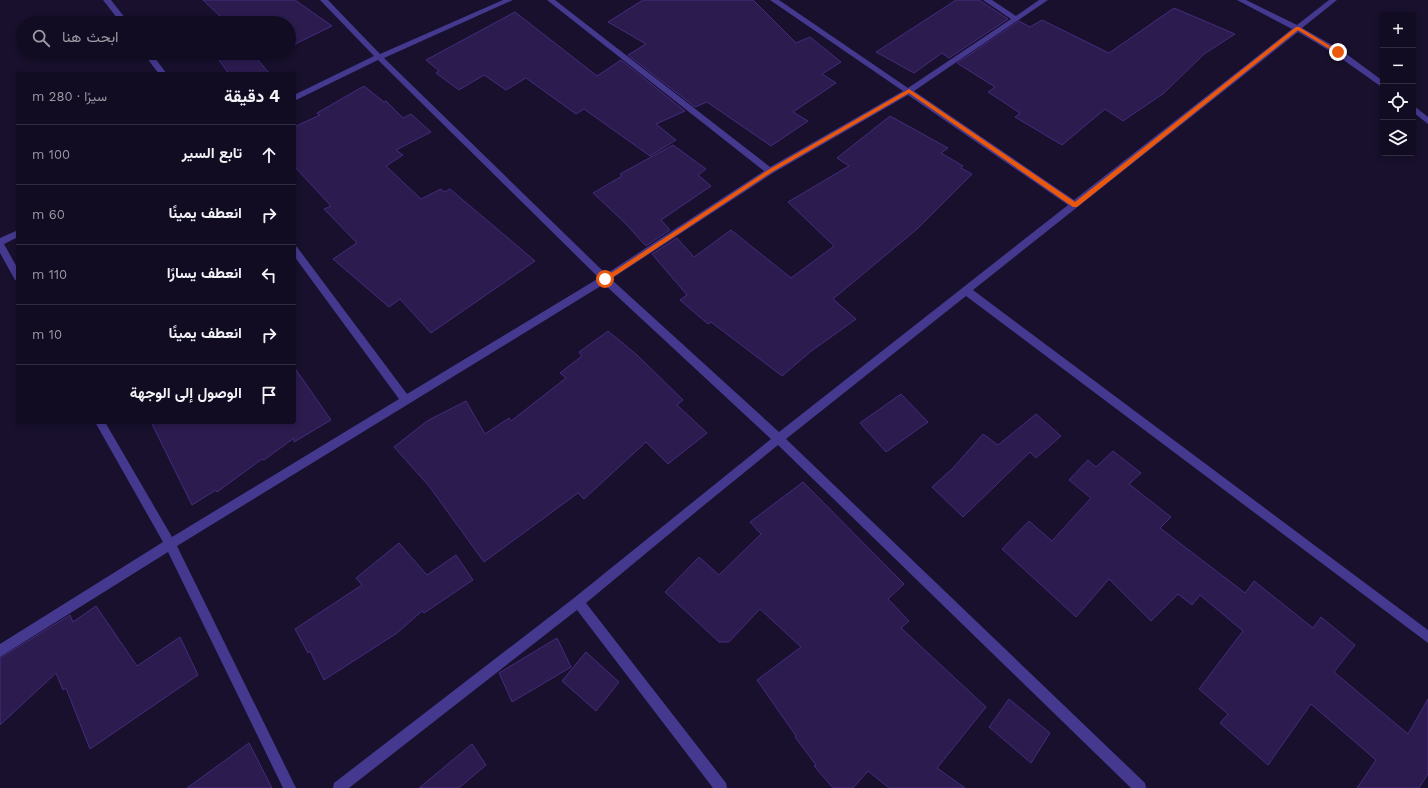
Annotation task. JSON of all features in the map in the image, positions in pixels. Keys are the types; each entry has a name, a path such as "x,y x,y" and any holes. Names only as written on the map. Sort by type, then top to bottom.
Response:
{"street":[{"path":"107,0 120,16"},
{"path":"324,0 379,57 605,279 779,439 1140,788"},
{"path":"296,97 379,57 509,0"},
{"path":"551,0 770,171"},
{"path":"774,0 1075,205"},
{"path":"987,0 1015,18"},
{"path":"0,651 170,544 605,279 770,171 909,91 1015,18 1044,0"},
{"path":"1240,0 1298,28 1338,52 1382,84"},
{"path":"339,788 578,602 699,502 1333,0"},
{"path":"152,60 161,72"},
{"path":"1416,111 1428,121"},
{"path":"0,242 16,234"},
{"path":"0,245 16,273"},
{"path":"296,252 406,400"},
{"path":"967,291 1428,637"},
{"path":"101,424 170,544 290,788"},
{"path":"578,602 721,788"}],"building":[{"path":"203,0 295,0 332,26 296,44 296,16 220,16"},
{"path":"643,0 753,0 796,43 810,37 841,62 822,74 836,83 793,112 808,121 771,146 707,102 695,107 628,55 646,44 608,22"},
{"path":"956,0 979,0 1008,19 949,58 942,53 914,73 876,52"},
{"path":"1174,8 1235,34 1204,54 1164,93 1123,121 1105,109 1062,145 1015,117 1020,113 988,92 995,87 957,63 1019,21 1030,27 1042,20 1109,53"},
{"path":"515,12 597,76 621,60 685,111 656,124 676,140 650,156 584,109 576,114 526,78 506,90 484,75 459,90 436,73 439,71 426,60"},
{"path":"219,60 258,60 268,72 228,72"},
{"path":"364,86 384,102 386,101 403,118 411,114 431,132 396,150 403,155 386,166 421,199 441,189 444,192 450,189 535,261 431,333 400,299 389,307 333,259 357,243 324,209 331,206 296,168 296,126 320,115 317,113"},
{"path":"890,116 948,148 941,153 963,166 961,168 972,174 917,229 833,299 856,319 810,352 782,376 711,322 708,324 680,300 687,295 652,254 677,238 694,257 731,230 791,278 834,246 788,202 849,166 837,158"},
{"path":"673,145 706,169 698,175 711,186 661,220 670,230 646,246 624,222 593,193 622,176 620,174"},
{"path":"608,331 637,355 683,400 677,405 707,433 668,464 646,442 584,499 578,493 484,562 429,486 394,447 427,421 466,401 485,434 509,418 511,421 566,378 560,373 582,356 579,352"},
{"path":"296,370 331,420 294,442 294,438 217,492 216,490 192,505 152,424 296,424"},
{"path":"901,394 928,422 886,452 860,423"},
{"path":"1036,414 1061,436 1036,458 1030,452 963,517 932,487 953,468 983,434 998,445"},
{"path":"1113,451 1141,473 1129,484 1171,517 1160,528 1245,593 1254,581 1313,628 1321,617 1355,645 1334,672 1408,734 1428,699 1428,774 1419,788 1357,788 1376,760 1311,704 1268,765 1220,723 1228,714 1199,689 1243,631 1200,595 1192,605 1178,594 1151,621 1109,579 1076,617 1002,549 1029,521 1052,541 1091,498 1069,480 1088,460 1096,467"},
{"path":"803,482 904,584 888,599 909,621 901,628 986,707 937,768 965,788 889,788 868,771 853,788 833,788 814,766 816,765 795,737 796,736 757,680 801,647 760,609 729,642 719,642 665,592 699,557 719,575 761,534 750,522"},
{"path":"399,543 427,575 456,555 473,580 424,613 422,611 397,633 324,680 310,651 308,653 295,629 362,585 356,578"},
{"path":"96,606 137,666 180,637 198,675 90,749 66,688 63,690 56,673 0,725 0,658 70,615 73,622"},
{"path":"557,638 571,667 512,702 499,673"},
{"path":"586,652 619,682 596,711 562,681"},
{"path":"1009,699 1050,733 1031,763 989,727"},
{"path":"249,743 272,788 187,788"},
{"path":"472,744 486,765 459,788 419,788"}],"route":[{"path":"605,279 770,171 909,91 1075,205 1298,28 1338,52"}]}
